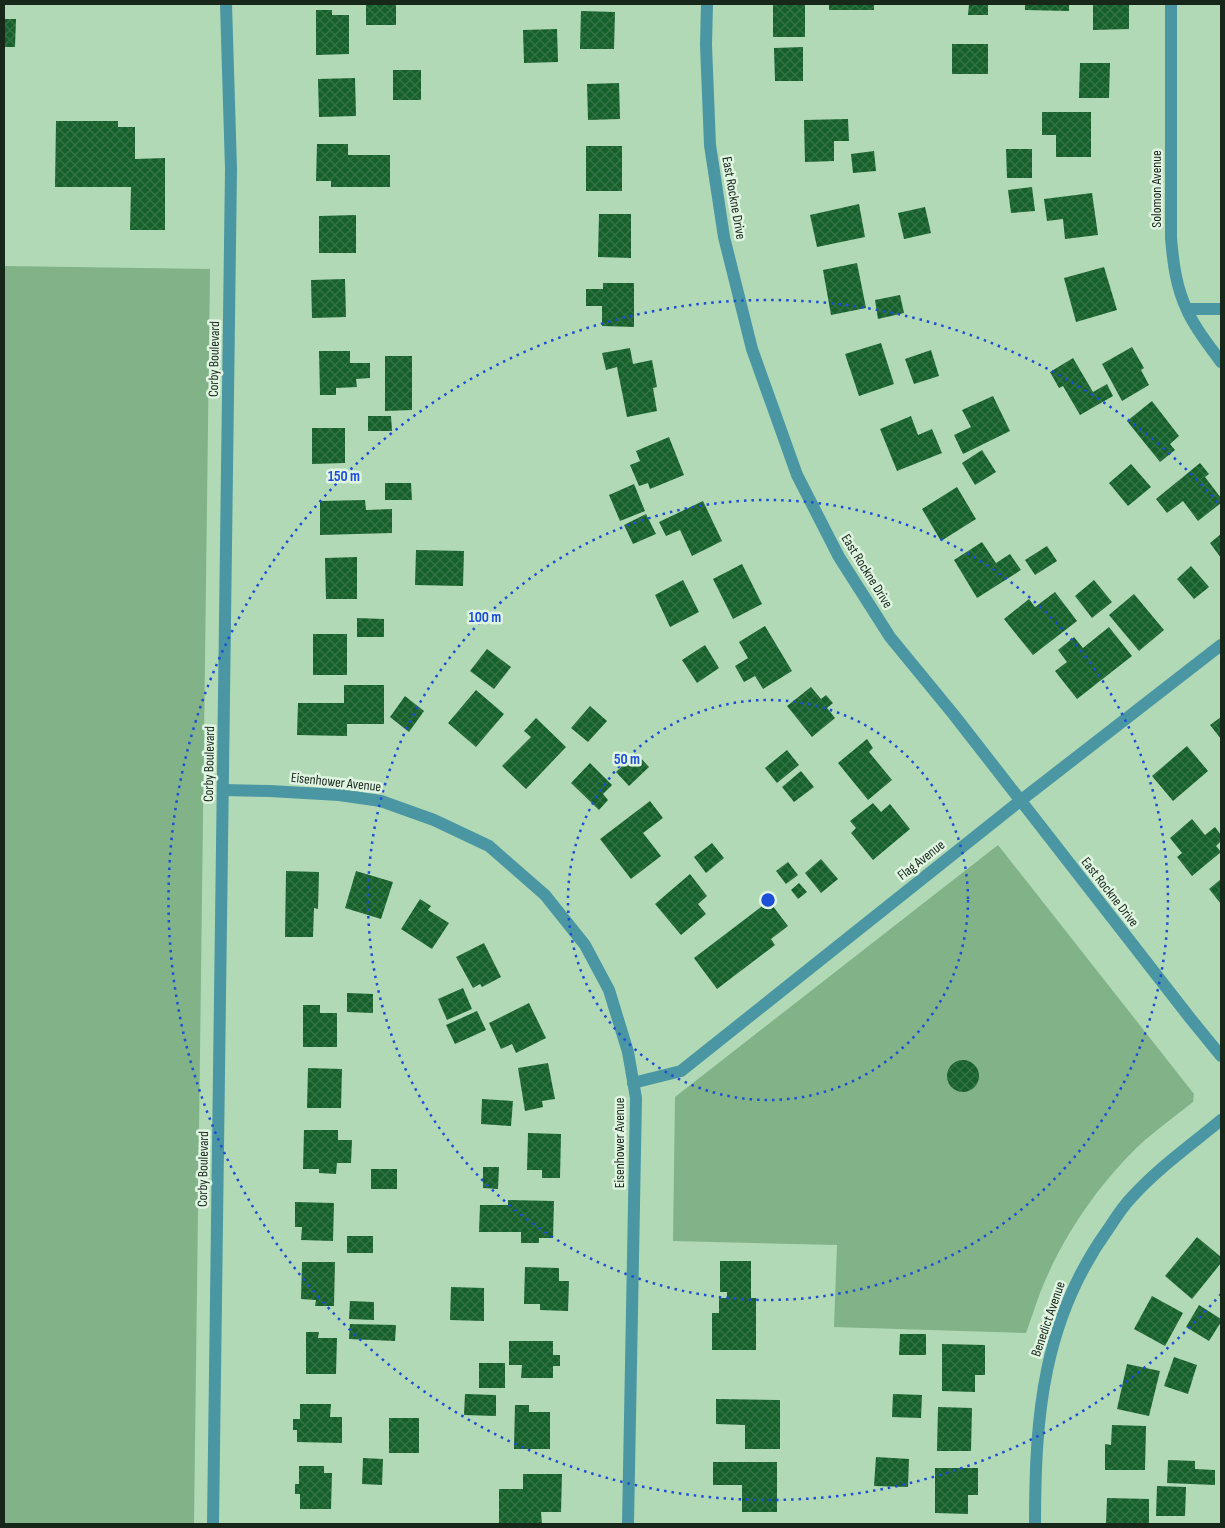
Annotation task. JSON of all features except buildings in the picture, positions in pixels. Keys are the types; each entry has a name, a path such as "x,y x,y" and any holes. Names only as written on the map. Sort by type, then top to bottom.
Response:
{"street":[{"name":"Corby Boulevard","path":"214,1524 231,169 226,4"},
{"name":"East Rockne Drive","path":"707,4 706,45 710,145 724,237 752,349 796,475 839,557 890,637 1221,1056"},
{"name":"Solomon Avenue","path":"1171,4 1171,238 1174,265 1179,290 1196,328 1221,362"},
{"path":"1187,309 1221,309"},
{"name":"Flag Avenue","path":"633,1084 681,1071 1020,801 1221,645"},
{"name":"Eisenhower Avenue","path":"223,790 338,795 381,800 434,820 490,846 545,895 585,945 609,990 628,1052 636,1098 628,1524"},
{"name":"Benedict Avenue","path":"1035,1524 1038,1428 1044,1384 1052,1348 1071,1292 1094,1249 1131,1198 1172,1160 1221,1120"}],"green space":[{"path":"4,266 210,269 194,1524 4,1524"},
{"path":"998,845 1194,1094 1193,1102 1128,1156 1084,1211 1059,1251 1049,1272 1026,1333 834,1327 837,1245 673,1241 675,1097"}]}
